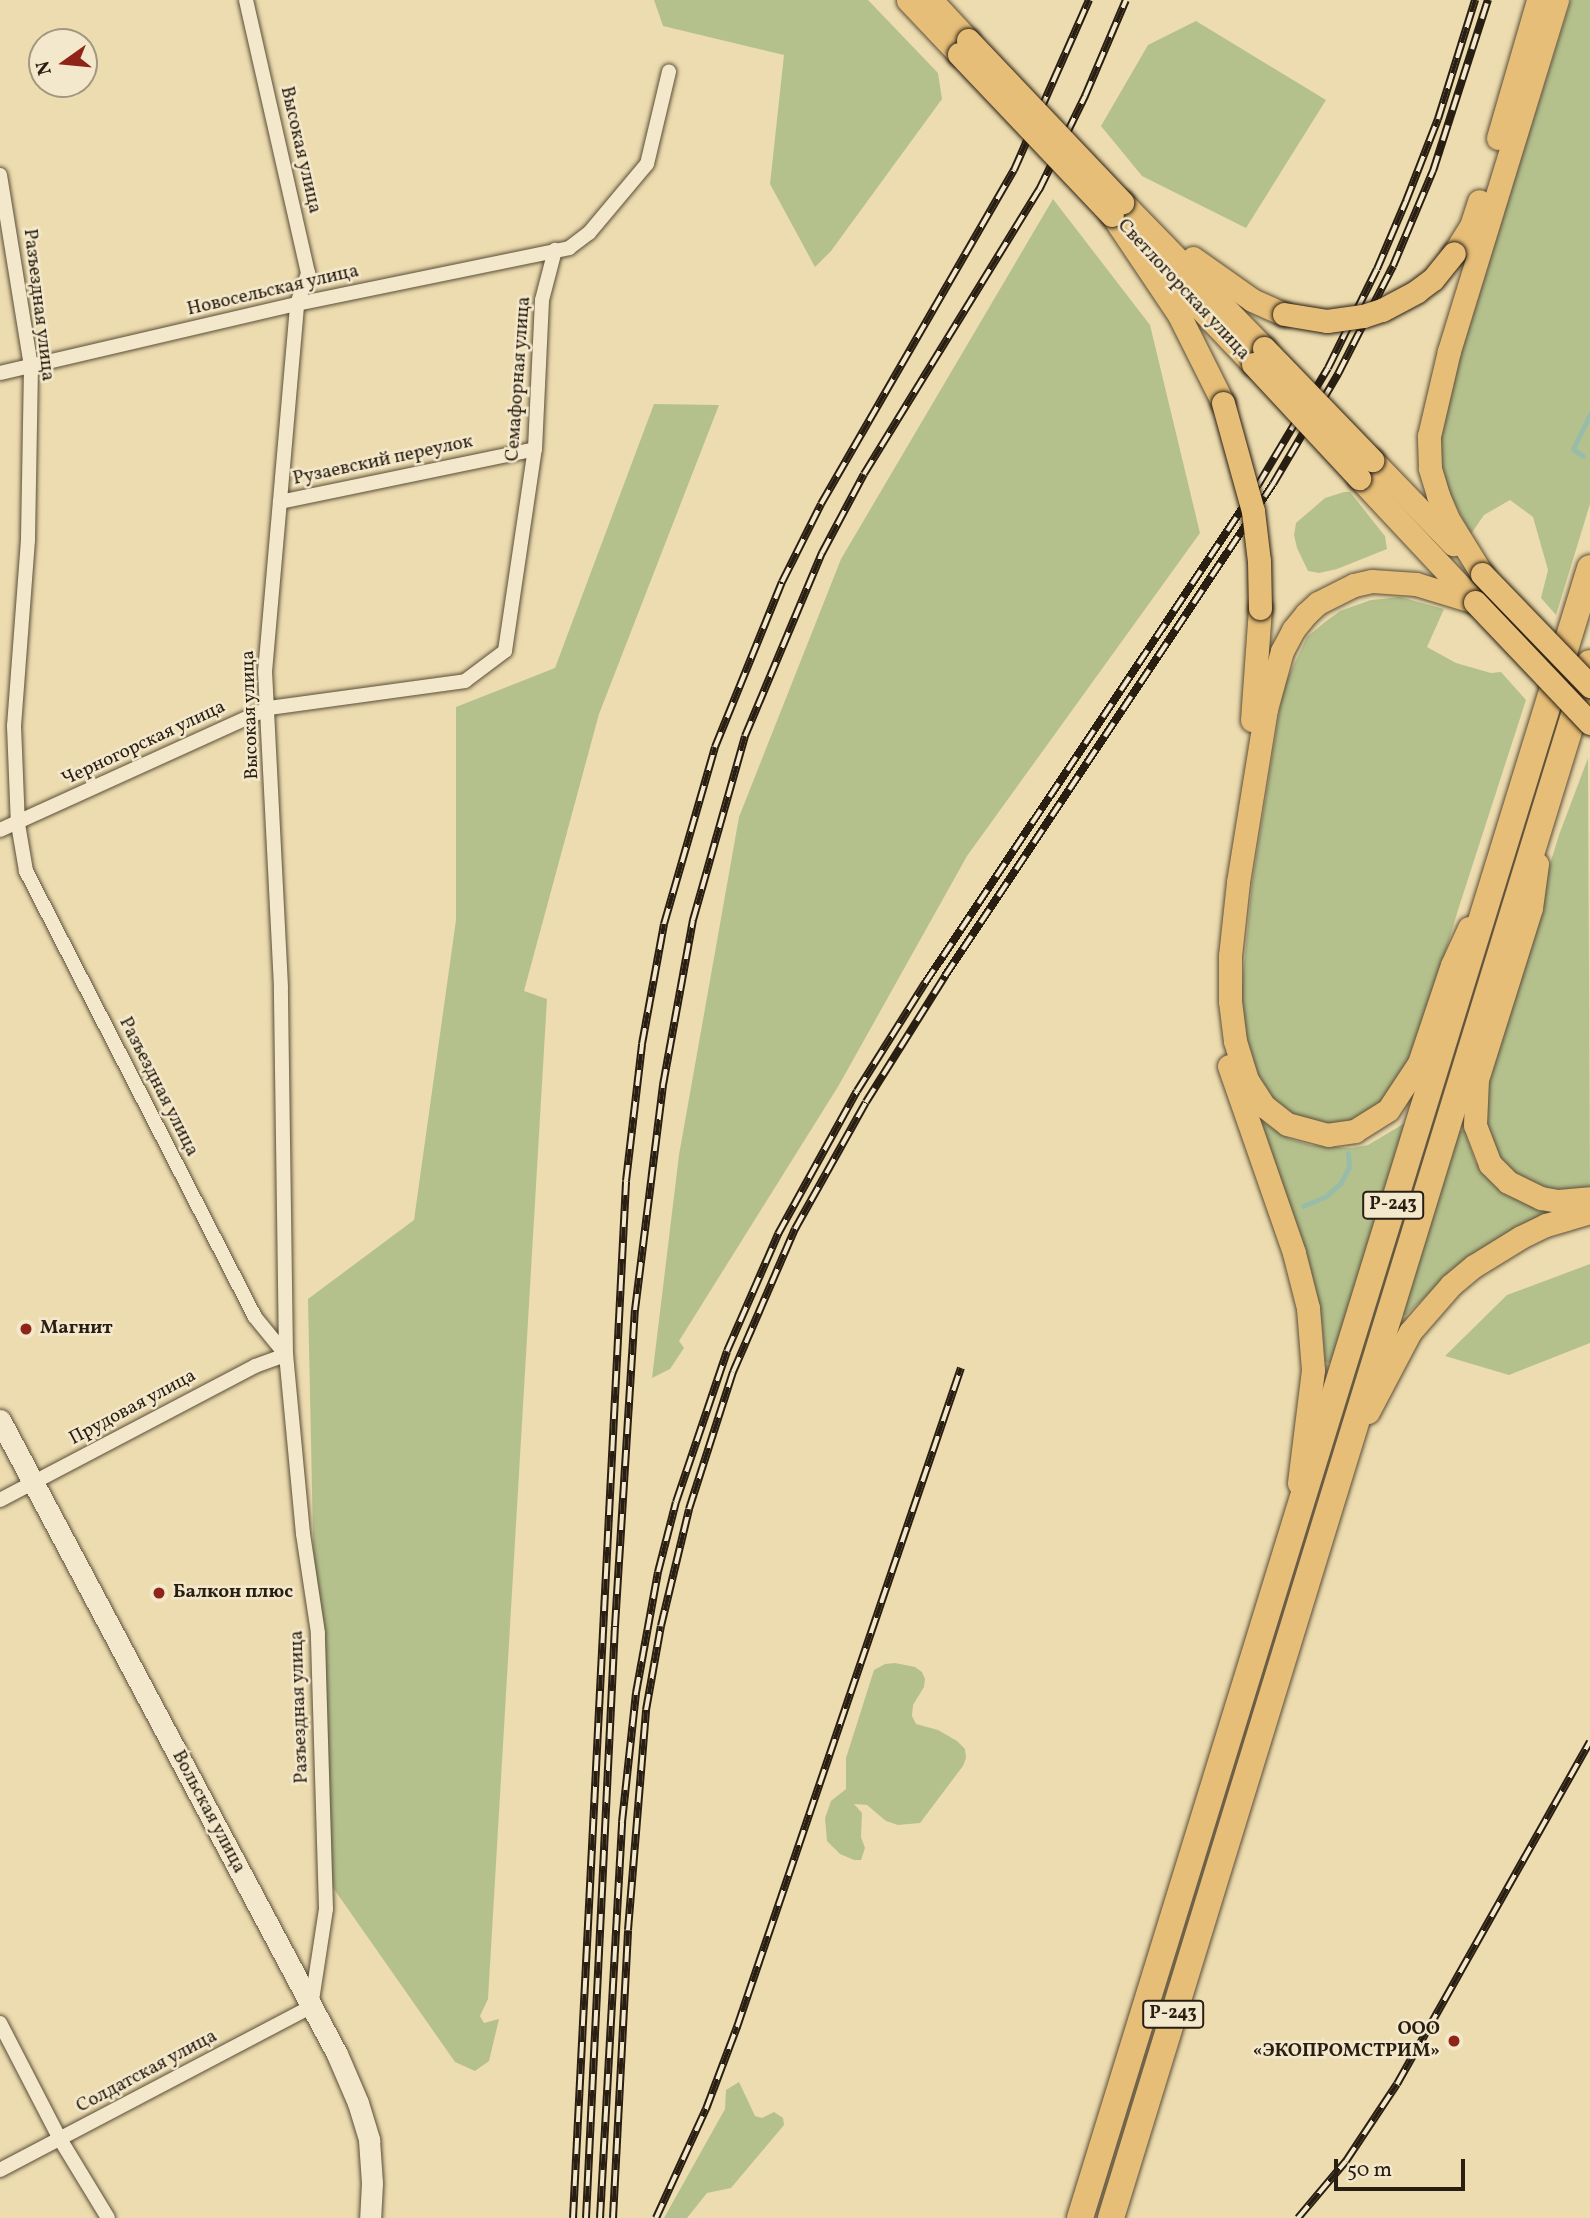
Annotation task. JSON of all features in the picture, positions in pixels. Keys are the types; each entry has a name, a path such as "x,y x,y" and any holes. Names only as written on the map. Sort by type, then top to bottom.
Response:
{"highway":[{"name":"Р-243","path":"1080,2218 1290,1547 1497,864 1590,568"},
{"name":"Р-243","path":"1111,2218 1546,805 1579,727 1590,663"}],"main road":[{"path":"908,0 964,47 1117,208 1252,300 1284,314 1327,321 1373,313 1417,291 1433,279 1454,253 1471,226 1538,0"},
{"path":"931,0 964,47"},
{"path":"1482,574 1448,519 1438,495 1430,468 1429,436 1448,351 1557,0"},
{"path":"1117,208 1179,315 1223,403 1253,511 1259,561 1260,608 1252,716 1223,904 1217,980 1221,1029 1232,1078 1294,1253 1311,1331 1312,1386 1290,1547"},
{"name":"Светлогорская улица","path":"1117,208 1365,469"},
{"path":"1365,469 1482,574 1590,685 1579,727"},
{"path":"1365,469 1579,727"},
{"path":"1475,602 1416,584 1373,581 1354,585 1318,603 1293,630 1282,651 1266,709 1238,882 1229,978 1232,1021 1240,1061 1253,1093 1275,1117 1314,1134 1342,1135 1368,1125 1398,1099 1419,1063 1452,965 1497,864"},
{"path":"1546,805 1531,908 1478,1079 1475,1125 1490,1164 1508,1182 1541,1198 1590,1198"},
{"path":"1350,1446 1410,1332 1451,1285 1474,1266 1521,1237 1546,1225 1590,1212"}],"street":[{"name":"Высокая улица","path":"246,0 309,273 297,304 265,671 269,708 281,987 286,1355"},
{"path":"555,250 569,248 589,233 647,164 669,72"},
{"name":"Разъездная улица","path":"0,174 31,367 28,540 14,726 18,824 26,872 255,1317 286,1355 303,1534 318,1633 326,1909 311,2007"},
{"name":"Новосельская улица","path":"0,373 297,304 555,250"},
{"name":"Семафорная улица","path":"505,650 535,449 542,300 555,250"},
{"name":"Рузаевский переулок","path":"280,502 535,449"},
{"name":"Черногорская улица","path":"0,830 269,708 465,681 505,650"},
{"name":"Прудовая улица","path":"0,1500 255,1366 286,1355"},
{"name":"Вольская улица","path":"0,1420 337,2054 364,2122 371,2159 370,2218"},
{"name":"Солдатская улица","path":"0,2170 311,2007"},
{"path":"0,2023 61,2139 108,2218"}],"green space":[{"path":"654,0 868,0 938,73 942,99 831,251 815,267 770,184 784,55 663,26"},
{"path":"1571,0 1590,0 1590,504 1556,615 1541,598 1548,570 1533,517 1510,500 1484,515 1471,534 1446,487 1440,463 1438,435 1463,343"},
{"path":"1196,21 1326,100 1246,228 1142,176 1101,126 1148,45"},
{"path":"1053,199 1150,325 1200,533 967,856 839,1085 679,1341 684,1348 670,1369 652,1378 679,1155 739,817 841,559"},
{"path":"654,404 719,405 599,714 524,991 547,999 488,1999 480,2016 484,2023 499,2019 489,2061 475,2071 455,2062 320,1869 308,1299 414,1220 456,920 456,707 555,668"},
{"path":"1350,492 1385,536 1387,549 1337,569 1319,573 1308,571 1297,548 1294,535 1296,523 1325,498"},
{"path":"1400,597 1444,609 1427,647 1456,663 1491,673 1501,672 1526,700 1458,910 1413,1061 1401,1087 1348,1127 1294,1121 1261,1088 1242,1027 1241,996 1252,884 1283,688 1307,637 1325,622 1340,611 1371,600"},
{"path":"1588,758 1590,1189 1568,1193 1525,1184 1492,1151 1483,1107 1494,1045 1559,835"},
{"path":"1258,1119 1290,1139 1311,1145 1351,1148 1368,1145 1405,1123 1336,1364 1325,1362 1322,1324 1309,1267"},
{"path":"1464,1130 1475,1161 1492,1183 1506,1195 1548,1211 1550,1216 1448,1275 1406,1315 1401,1315 1458,1132"},
{"path":"1590,1264 1590,1343 1509,1375 1445,1356 1507,1295"},
{"path":"885,1664 915,1667 922,1672 925,1679 924,1687 913,1705 912,1716 916,1724 938,1730 957,1741 965,1749 966,1758 963,1766 920,1823 898,1825 886,1821 867,1805 854,1804 862,1813 861,1837 865,1848 861,1860 854,1860 840,1854 827,1841 825,1818 831,1801 846,1789 846,1758 874,1670"},
{"path":"739,2082 755,2116 762,2118 774,2112 783,2118 784,2125 731,2188 707,2193 687,2218 664,2218 725,2109 726,2090"}],"waterway":[{"path":"1583,456 1573,449 1590,414"},
{"path":"1303,1206 1326,1196 1340,1184 1349,1167 1348,1153"}],"railway":[{"path":"573,2218 626,1181 642,1044 664,924 715,747 782,582 821,504 1014,170 1089,0"},
{"path":"586,2218 615,1626 635,1310 663,1085 693,920 745,736 822,553 864,474 1039,190 1085,96 1126,0"},
{"path":"600,2218 622,1822 636,1693 658,1572 676,1502 727,1351 778,1234 857,1091 925,983 1258,485 1328,368 1377,269 1406,201 1438,119 1475,0"},
{"path":"613,2218 628,1930 646,1710 661,1626 689,1509 733,1372 795,1229 866,1102 945,976 1273,484 1338,374 1393,266 1433,171 1488,0"},
{"path":"656,2218 706,2109 737,2027 961,1368"},
{"path":"1298,2218 1346,2161 1397,2084 1590,1742"}],"place":[{"name":"Магнит","path":"26,1329"},
{"name":"Балкон плюс","path":"159,1593"},
{"name":"ООО «ЭКОПРОМСТРИМ»","path":"1454,2041"}]}
